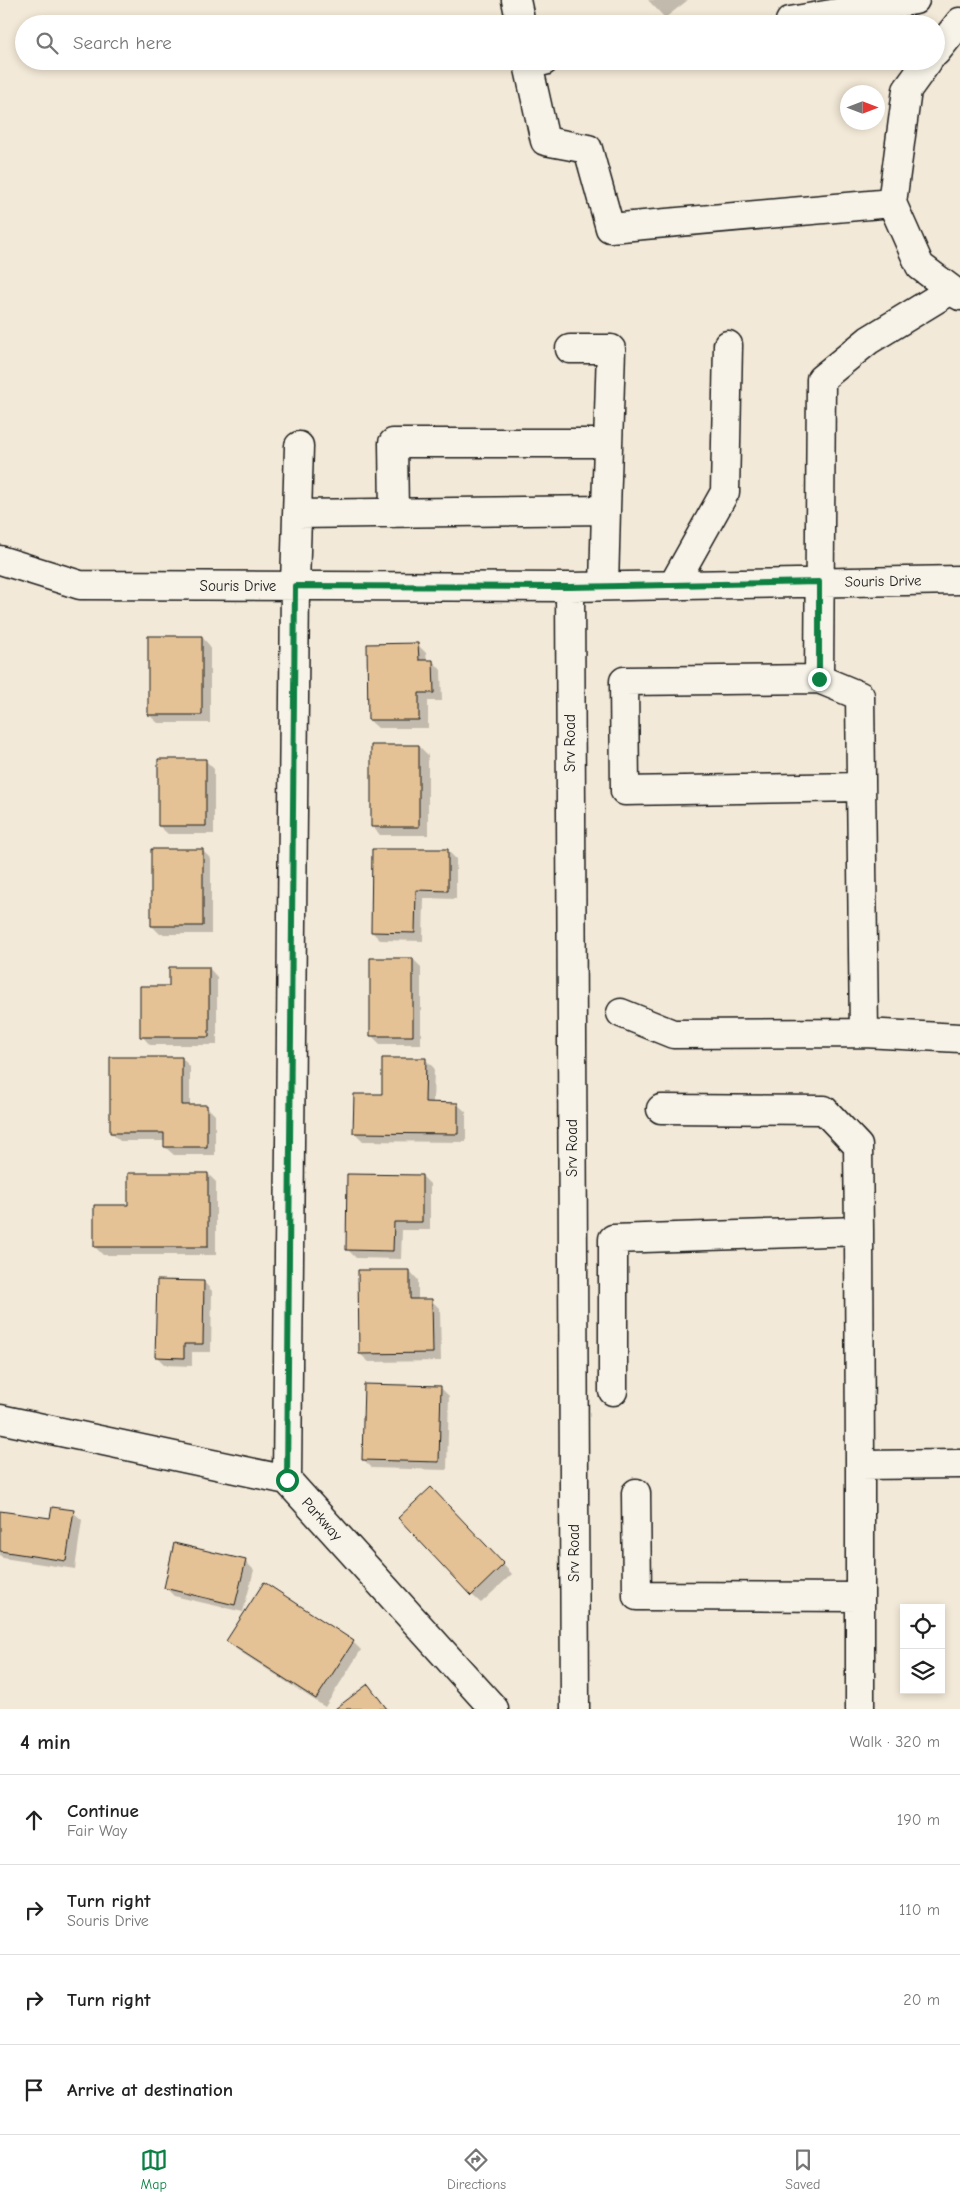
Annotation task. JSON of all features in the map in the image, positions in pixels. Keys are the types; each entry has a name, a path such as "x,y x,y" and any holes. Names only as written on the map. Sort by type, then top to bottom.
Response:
{"street":[{"path":"516,0 519,15"},
{"path":"784,15 915,0"},
{"path":"945,41 960,22"},
{"path":"534,70 545,141 588,149 610,228 892,202"},
{"path":"819,679 821,379 869,340 956,293 920,266 892,202 907,90 921,70"},
{"path":"673,585 725,492 728,345"},
{"path":"570,349 611,350 604,586"},
{"path":"394,513 393,442 608,443"},
{"path":"0,1419 287,1480 295,586 299,446"},
{"path":"297,514 606,510"},
{"name":"Souris Drive","path":"0,560 80,585 570,587 960,580"},
{"name":"Srv Road","path":"570,587 575,1709"},
{"path":"862,787 625,791 624,681 819,679 860,696 862,787 864,1034"},
{"path":"622,1013 673,1034 864,1034 960,1038"},
{"path":"660,1109 824,1110 858,1146 860,1709"},
{"path":"613,1391 613,1239 859,1231"},
{"path":"860,1466 960,1464"},
{"name":"Parkway","path":"287,1480 494,1709"},
{"path":"636,1493 637,1596 860,1597"}],"building":[{"path":"148,636 202,636 202,715 148,715"},
{"path":"418,643 419,660 433,660 434,693 419,693 419,720 368,720 367,644"},
{"path":"371,745 419,745 419,827 371,827"},
{"path":"158,759 206,759 206,826 158,826"},
{"path":"151,849 203,849 203,926 151,926"},
{"path":"372,849 448,849 448,891 416,890 415,933 371,932"},
{"path":"370,958 413,958 413,1036 370,1036"},
{"path":"169,967 209,967 209,1037 140,1037 140,986 169,986"},
{"path":"110,1057 182,1057 182,1105 207,1105 207,1147 164,1147 164,1133 110,1133"},
{"path":"382,1058 426,1058 425,1102 458,1103 458,1134 353,1133 354,1094 382,1094"},
{"path":"128,1173 208,1173 208,1247 94,1247 94,1205 128,1205"},
{"path":"347,1174 422,1175 422,1222 394,1222 393,1251 346,1250"},
{"path":"358,1270 410,1270 410,1299 432,1299 433,1353 359,1354"},
{"path":"157,1280 204,1281 203,1344 184,1344 184,1358 155,1357"},
{"path":"364,1384 441,1386 439,1462 362,1460"},
{"path":"431,1487 504,1564 471,1596 398,1518"},
{"path":"52,1507 74,1510 66,1561 0,1551 0,1511 50,1518"},
{"path":"174,1543 246,1560 235,1605 164,1588"},
{"path":"264,1582 354,1641 316,1699 226,1641"},
{"path":"368,1684 387,1709 335,1709"}],"route":[{"path":"287,1480 295,586 570,587 819,582 819,679"}]}
